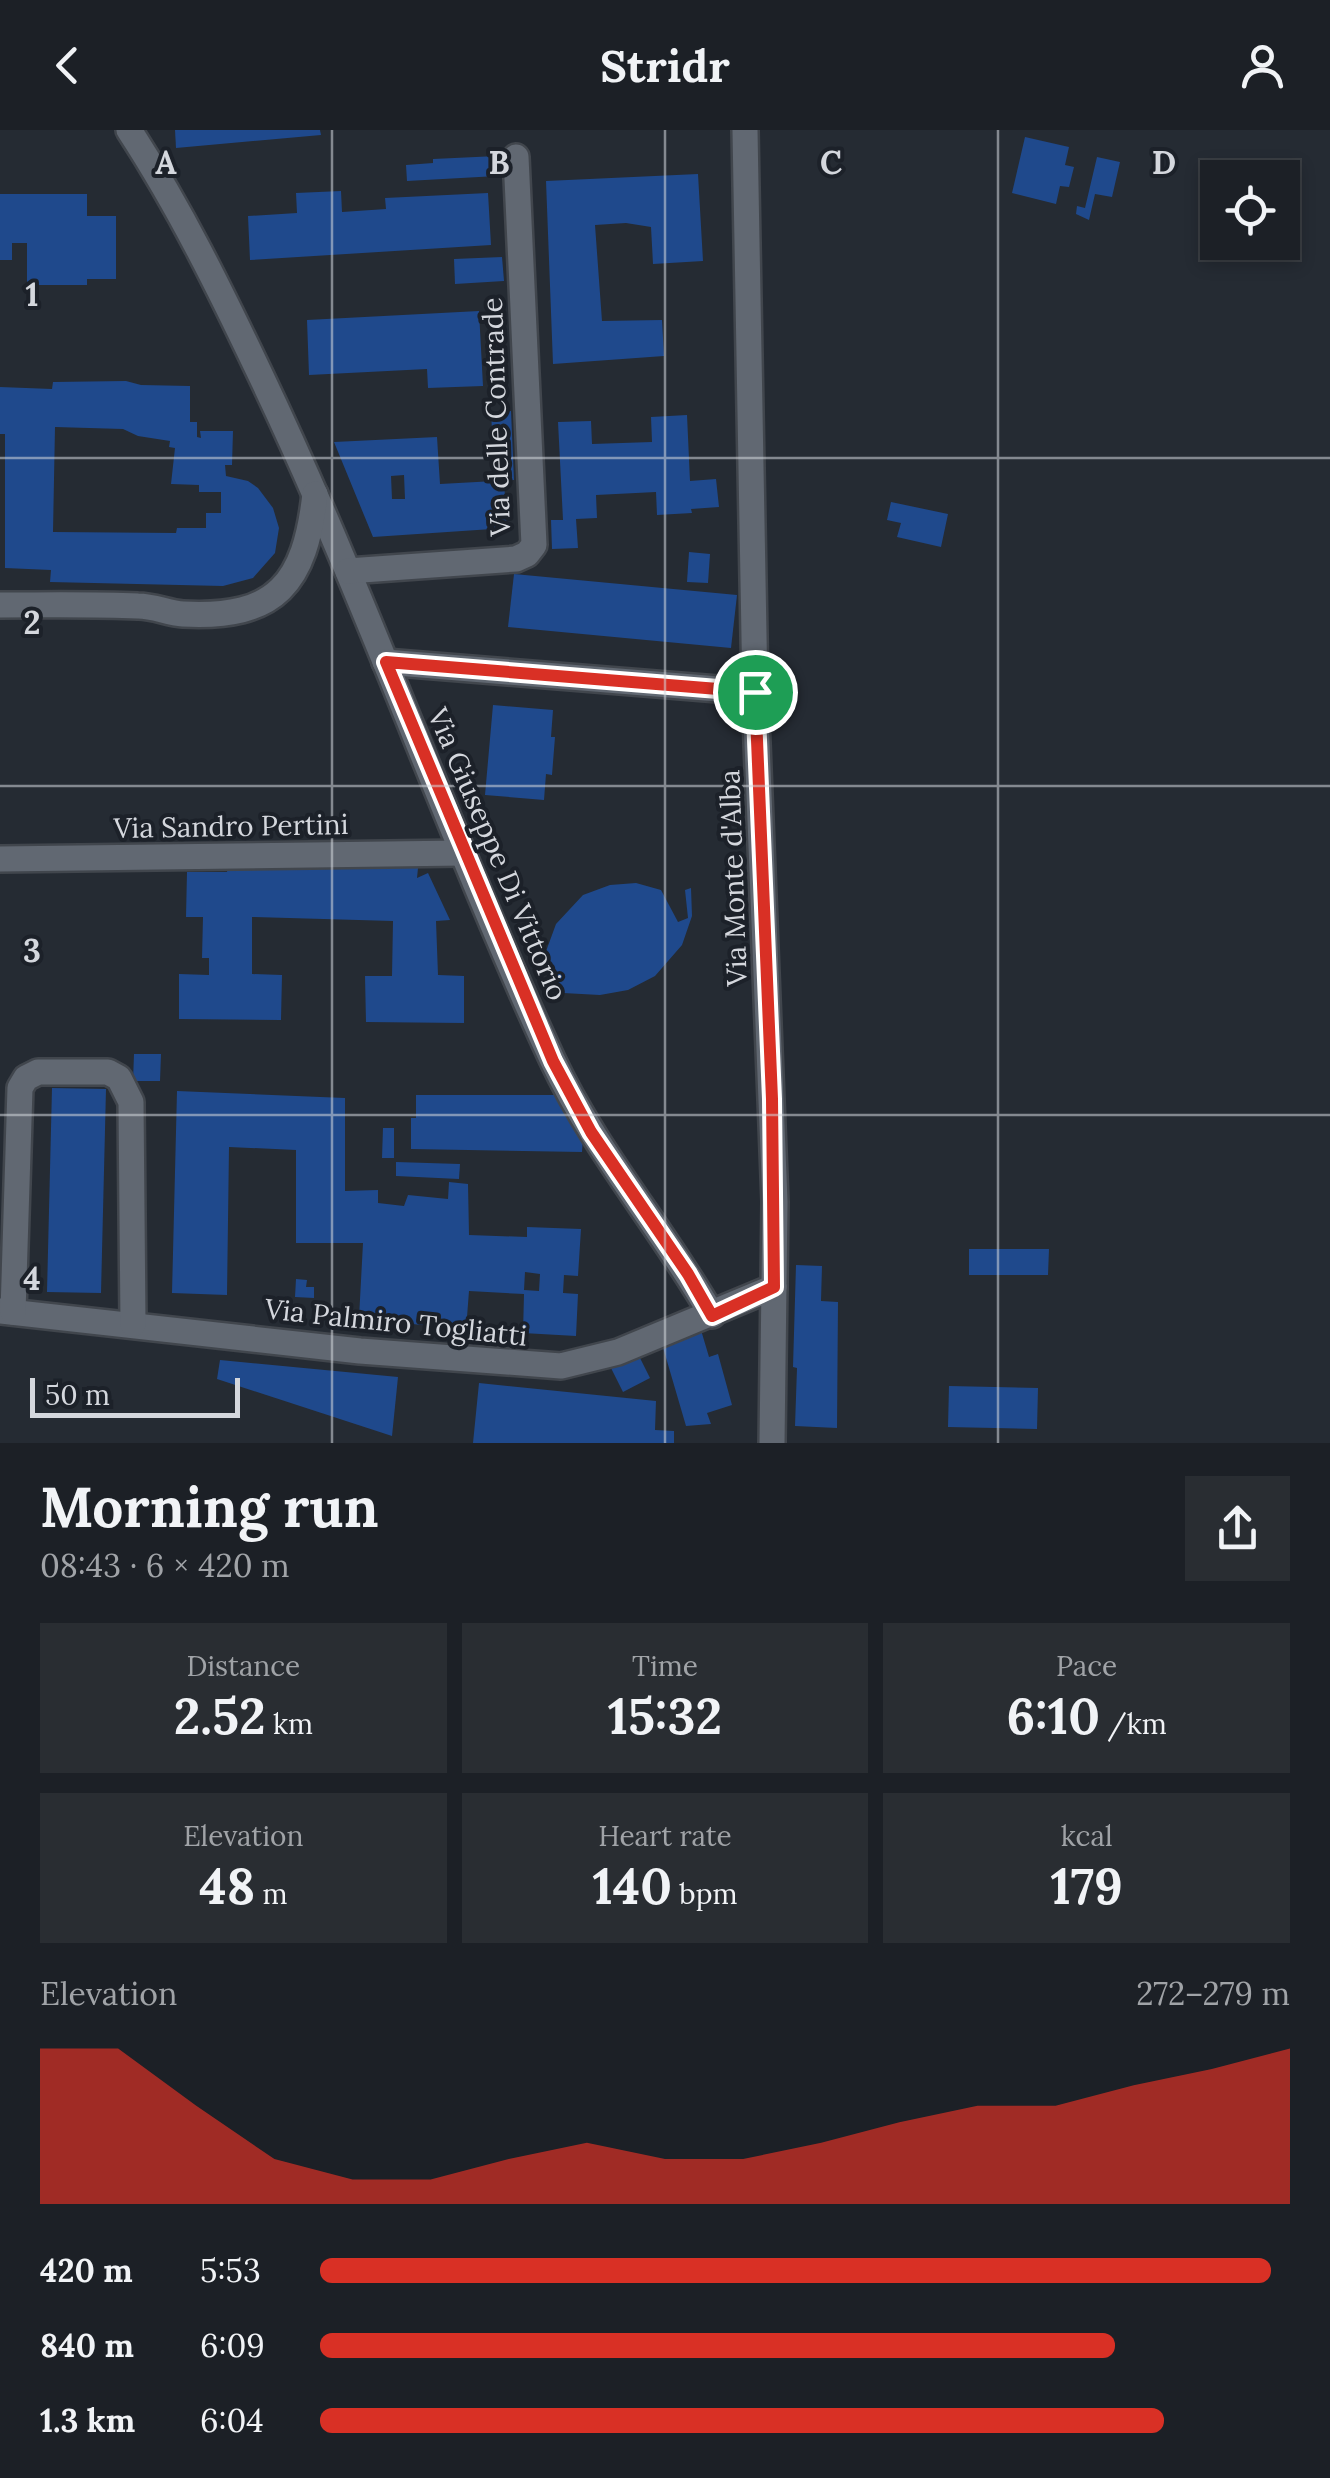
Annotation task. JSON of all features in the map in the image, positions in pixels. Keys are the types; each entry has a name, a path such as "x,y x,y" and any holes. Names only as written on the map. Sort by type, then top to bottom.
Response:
{"street":[{"name":"Via Giuseppe Di Vittorio","path":"129,130 212,276 315,489 463,853 553,1061 591,1132 688,1274 712,1316"},
{"name":"Via Monte d'Alba","path":"745,130 755,692 772,1099 772,1443"},
{"name":"Via delle Contrade","path":"348,571 516,559 527,554 534,544 516,157"},
{"path":"0,605 142,606 178,614 239,612 258,606 275,595 302,558 315,489"},
{"path":"386,662 755,692"},
{"name":"Via Sandro Pertini","path":"0,859 463,853"},
{"path":"7,1312 8,1126 20,1088 26,1078 38,1072 108,1072 128,1089 131,1102 133,1324"},
{"name":"Via Palmiro Togliatti","path":"7,1312 360,1350 561,1366 618,1352 774,1287"}],"building":[{"path":"175,130 320,130 321,135 176,148"},
{"path":"1025,137 1069,147 1065,165 1074,167 1069,187 1060,186 1056,204 1012,193"},
{"path":"497,156 497,176 407,181 406,165 433,163 433,159"},
{"path":"1097,157 1120,162 1112,197 1095,194 1089,220 1076,214 1077,206 1085,208"},
{"path":"698,174 703,261 653,264 651,227 626,223 595,225 602,321 662,320 664,356 553,364 546,181"},
{"path":"341,191 342,212 386,209 385,198 488,193 491,245 250,260 248,216 297,213 296,193"},
{"path":"0,194 87,194 87,216 116,216 116,279 87,279 87,285 27,285 27,243 12,243 12,260 0,260"},
{"path":"502,257 504,281 455,284 454,259"},
{"path":"479,311 483,386 428,388 427,369 309,375 307,320"},
{"path":"126,381 190,386 190,422 197,422 197,437 201,438 200,431 233,431 232,465 225,465 226,476 248,481 273,508 279,528 275,553 253,578 223,586 50,582 51,570 5,568 5,434 0,434 0,387 52,389 53,382","holes":["55,427 123,429 138,436 170,441 169,447 175,448 171,484 199,485 199,492 221,492 221,513 206,513 206,528 177,528 176,533 53,532"]},
{"path":"511,411 514,480 504,481 507,528 373,537 334,442 437,437 440,484 495,481 491,413","holes":["404,475 405,499 392,499 391,476"]},
{"path":"687,415 690,481 716,479 719,507 657,515 656,492 596,495 597,518 576,519 578,548 552,549 551,520 563,520 558,422 591,421 592,444 652,442 651,417"},
{"path":"891,502 948,514 941,547 897,537 901,523 887,520"},
{"path":"689,552 710,554 708,583 687,582"},
{"path":"514,574 737,595 731,648 508,627"},
{"path":"493,705 553,710 552,775 546,774 544,800 485,795"},
{"path":"228,866 418,868 417,878 428,873 450,920 436,921 438,975 464,976 464,1023 366,1022 365,976 392,976 393,921 252,917 252,974 282,975 281,1020 179,1019 179,974 209,975 209,958 202,958 203,917 186,917 187,872 227,872"},
{"path":"636,883 661,890 678,922 688,918 685,890 691,888 692,916 682,945 655,976 628,990 600,995 563,993 551,968 541,965 556,924 583,895 610,885"},
{"path":"134,1054 161,1054 160,1081 133,1081"},
{"path":"52,1088 106,1089 101,1293 47,1292"},
{"path":"177,1091 345,1098 345,1191 378,1190 378,1203 404,1206 408,1195 448,1199 449,1182 468,1184 469,1235 527,1237 527,1227 581,1229 578,1276 564,1275 563,1293 578,1294 576,1336 523,1333 524,1294 469,1291 466,1330 359,1318 363,1243 296,1243 296,1150 229,1147 227,1295 172,1293","holes":["525,1272 540,1274 539,1291 524,1290"]},
{"path":"416,1095 558,1095 583,1137 582,1152 411,1149"},
{"path":"383,1128 394,1128 394,1158 382,1158"},
{"path":"396,1162 460,1164 459,1179 396,1176"},
{"path":"969,1249 1049,1249 1048,1275 969,1275"},
{"path":"796,1265 822,1266 821,1301 838,1302 837,1428 795,1426"},
{"path":"296,1279 307,1280 306,1287 314,1287 314,1298 295,1297"},
{"path":"701,1330 709,1357 718,1354 732,1405 707,1413 711,1424 686,1426 662,1344"},
{"path":"638,1354 650,1378 623,1392 611,1368"},
{"path":"220,1360 398,1377 392,1436 217,1379"},
{"path":"479,1383 656,1401 655,1430 674,1431 674,1443 473,1443"},
{"path":"949,1386 1038,1388 1037,1429 948,1427"}],"route":[{"path":"386,662 755,692 772,1099 774,1287 712,1316 688,1274 591,1132 553,1061 386,662"}]}
